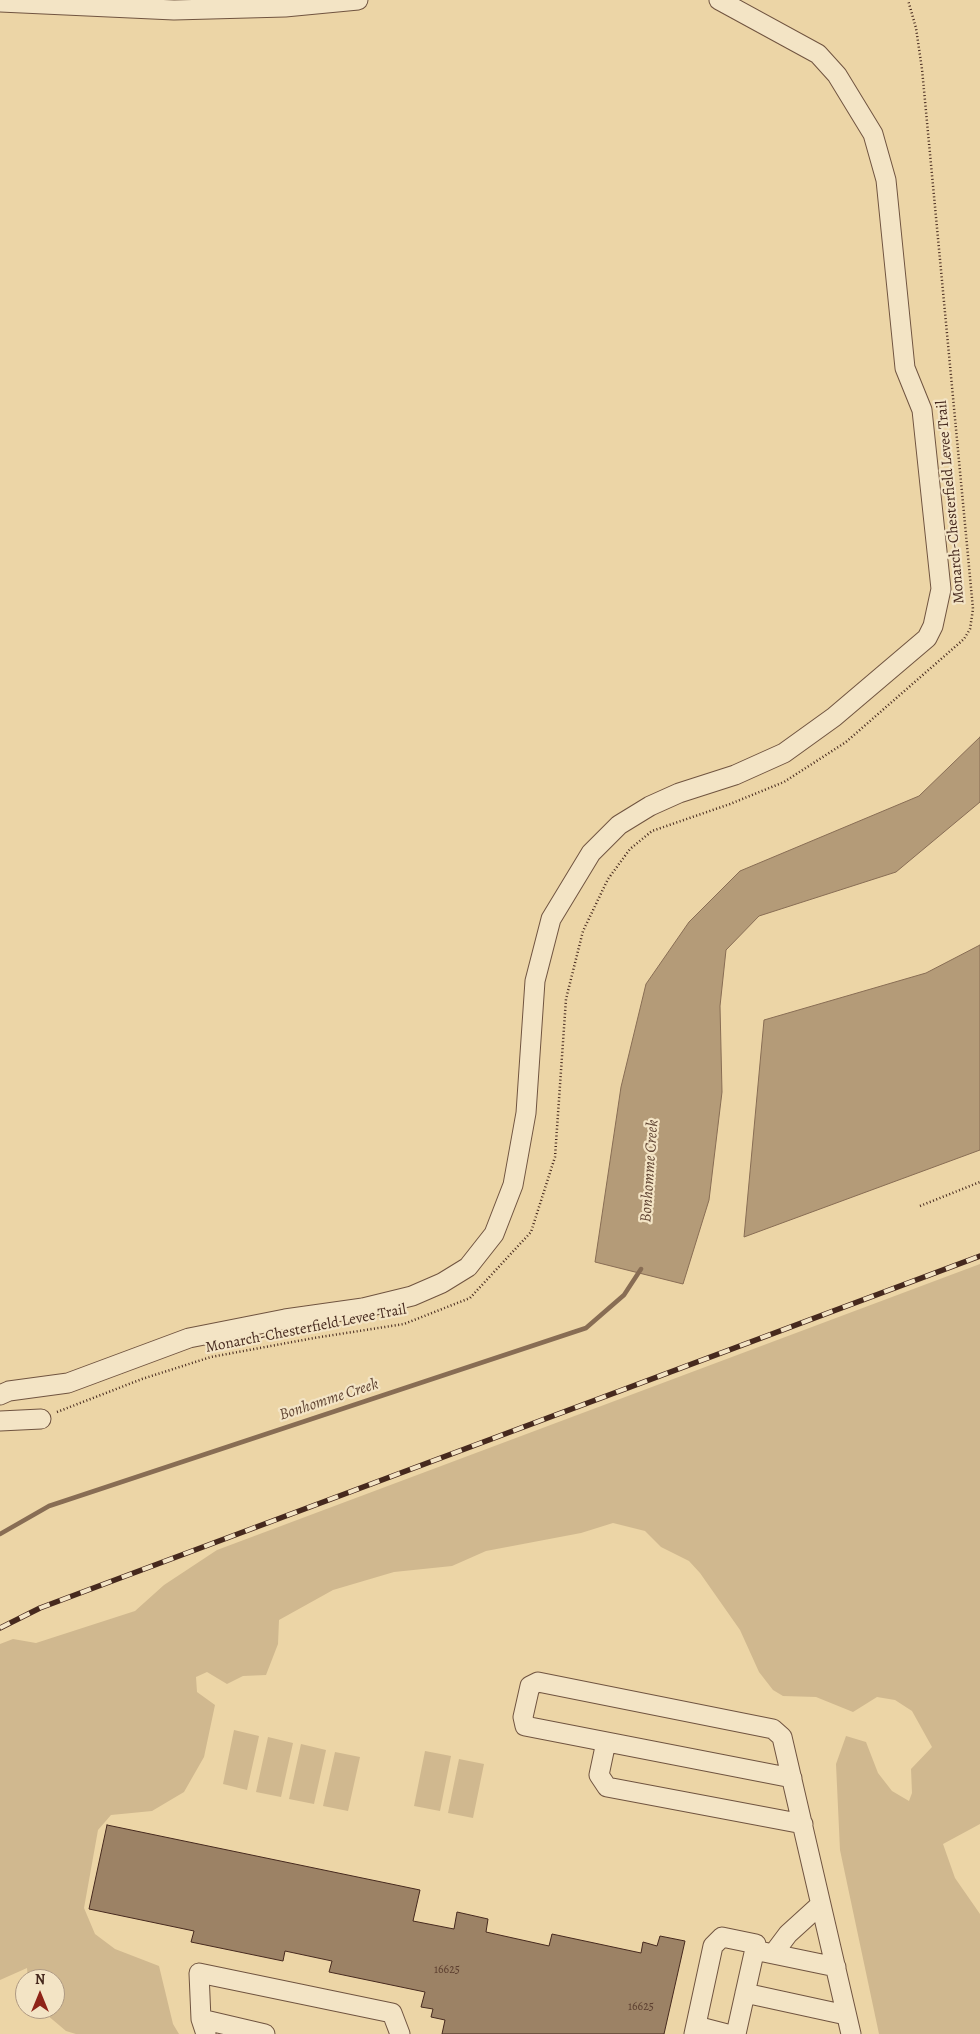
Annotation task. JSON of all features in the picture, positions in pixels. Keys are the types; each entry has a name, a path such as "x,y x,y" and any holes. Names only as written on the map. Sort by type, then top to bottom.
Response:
{"lane":[{"path":"0,2 174,10 285,7 358,0"},
{"path":"0,1395 9,1391 68,1383 189,1338 285,1319 363,1308 412,1296 442,1283 468,1267 494,1234 513,1185 526,1113 535,981 552,919 591,853 619,825 650,806 679,793 735,775 784,753 849,705 927,638 933,626 941,589 922,410 905,368 886,180 874,134 837,75 818,54 720,0"},
{"path":"0,1421 41,1419"},
{"path":"792,1778 525,1726 523,1717 530,1686 538,1682 773,1729 782,1736 803,1824 851,2034"},
{"path":"606,1742 599,1775 607,1787 803,1824"},
{"path":"773,1954 788,1934 821,1904"},
{"path":"727,2034 695,2030 713,1946 722,1937 756,1944 736,2034"},
{"path":"754,1950 836,1967"},
{"path":"265,2034 203,2027 198,1973 392,2012 400,2034"},
{"path":"745,1992 846,2014"}],"path":[{"name":"Monarch-Chesterfield Levee Trail","path":"41,1419 142,1379 211,1357 404,1324 470,1298 531,1232 556,1156 566,999 583,931 608,879 630,849 652,831 730,804 784,782 846,742 964,639 970,629 973,609 922,69 916,28 908,0"},
{"path":"920,1206 980,1182"}],"shaded area":[{"path":"980,1264 980,1824 943,1844 955,1878 980,1914 980,2034 879,2034 840,1850 836,1764 846,1736 866,1742 878,1773 892,1791 909,1801 912,1793 911,1769 932,1747 912,1711 895,1700 877,1697 853,1712 816,1697 783,1696 773,1690 759,1672 740,1630 700,1573 689,1561 661,1547 645,1531 613,1523 581,1533 486,1551 452,1566 394,1572 333,1590 279,1620 278,1644 266,1675 243,1676 227,1684 207,1672 196,1677 197,1692 215,1705 204,1757 184,1792 152,1811 111,1815 98,1830 84,1908 95,1934 115,1949 159,1966 173,2024 179,2034 76,2034 66,2031 52,2019 65,2019 65,1969 15,1969 15,1973 0,1980 0,1644 13,1639 36,1643 135,1611 164,1585 217,1550"},
{"path":"234,1730 259,1736 247,1790 223,1784"},
{"path":"268,1737 293,1743 281,1797 256,1792"},
{"path":"301,1744 326,1750 314,1804 289,1799"},
{"path":"425,1751 451,1756 440,1811 414,1806"},
{"path":"335,1752 360,1757 348,1811 323,1806"},
{"path":"459,1759 484,1764 473,1818 448,1813"}],"water":[{"path":"980,737 980,802 896,872 759,916 726,950 720,1006 722,1092 709,1200 683,1284 595,1262 621,1087 646,984 689,922 740,871 919,796"},
{"path":"980,945 980,1150 744,1237 764,1020 926,973"}],"building":[{"path":"107,1825 420,1890 413,1921 454,1929 457,1912 488,1919 486,1932 549,1946 552,1934 641,1953 643,1942 657,1946 660,1936 685,1941 664,2034 442,2034 445,2020 431,2017 433,2009 421,2007 425,1992 329,1972 332,1961 285,1951 283,1961 191,1942 194,1931 89,1909"}],"waterway":[{"name":"Bonhomme Creek","path":"0,1534 49,1506 586,1328 624,1295 641,1269"}],"railway":[{"path":"0,1628 40,1608 980,1256"}]}
